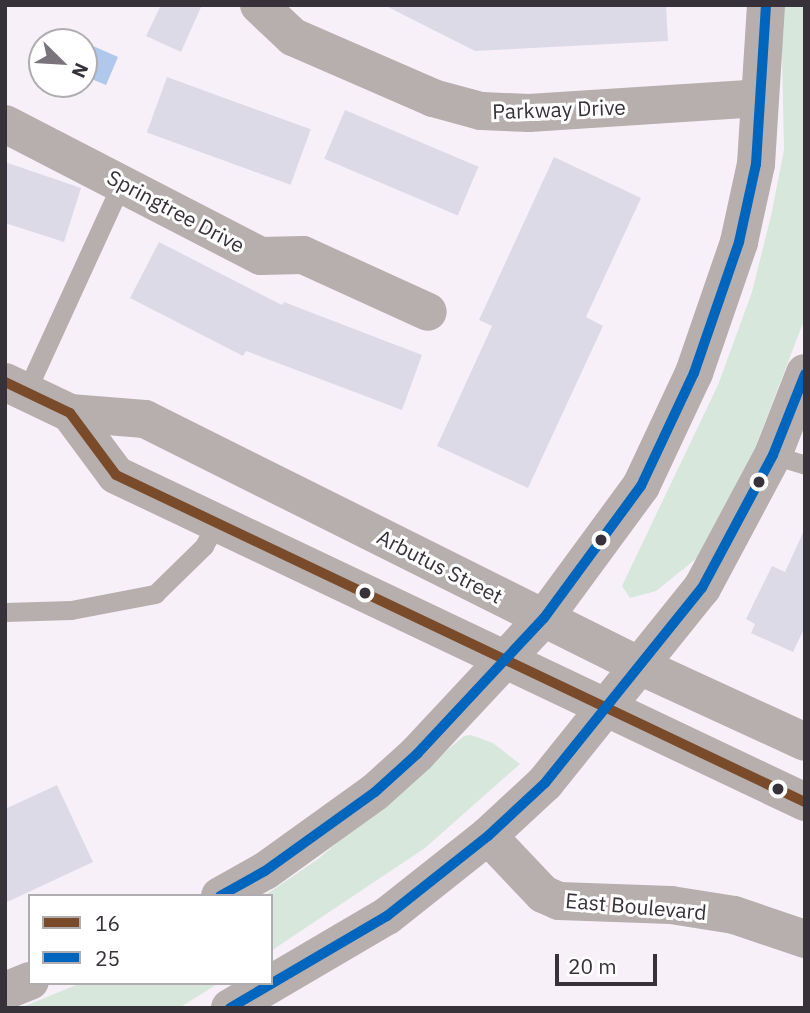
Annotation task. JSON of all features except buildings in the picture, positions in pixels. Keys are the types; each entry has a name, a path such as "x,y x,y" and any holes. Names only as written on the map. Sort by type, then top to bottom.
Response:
{"main road":[{"path":"224,894 265,871 375,792 507,661 544,618 641,486 694,373 739,242 756,164 766,5"},
{"path":"273,983 387,916 488,836 545,783 642,667 702,588 789,460 805,373"},
{"name":"Arbutus Street","path":"16,387 70,413 145,419 642,667 805,742"},
{"name":"Arbutus Street","path":"70,413 116,475 805,802"},
{"path":"5,991 28,982"},
{"path":"230,1008 269,985"}],"street":[{"name":"Parkway Drive","path":"258,5 293,37 433,98 481,111 529,113 760,98"},
{"name":"Springtree Drive","path":"5,124 89,164 120,187 261,256 303,255 428,312"},
{"name":"East Boulevard","path":"488,836 543,894 559,901 671,905 734,915 805,939"}],"lane":[{"path":"16,387 120,187"},
{"path":"5,612 71,610 155,594 204,546 217,522"}],"green space":[{"path":"781,5 805,5 805,318 755,448 697,558 656,591 630,598 622,586 718,385 752,292 784,150"},
{"path":"471,735 493,743 520,764 425,848 273,950 273,894 267,894 318,859 464,736"},
{"path":"76,985 216,985 179,1008 20,1008"}],"water":[{"path":"98,48 118,57 106,85 98,82"}],"transit line":[{"name":"25","path":"224,894 265,871 375,792 417,754 544,618 641,486 694,373 739,242 756,164 766,5"},
{"name":"25","path":"273,983 387,916 488,836 545,783 702,588 773,455 805,374"},
{"name":"16","path":"5,382 70,413 116,475 805,802"},
{"name":"25","path":"230,1008 269,985"}]}
